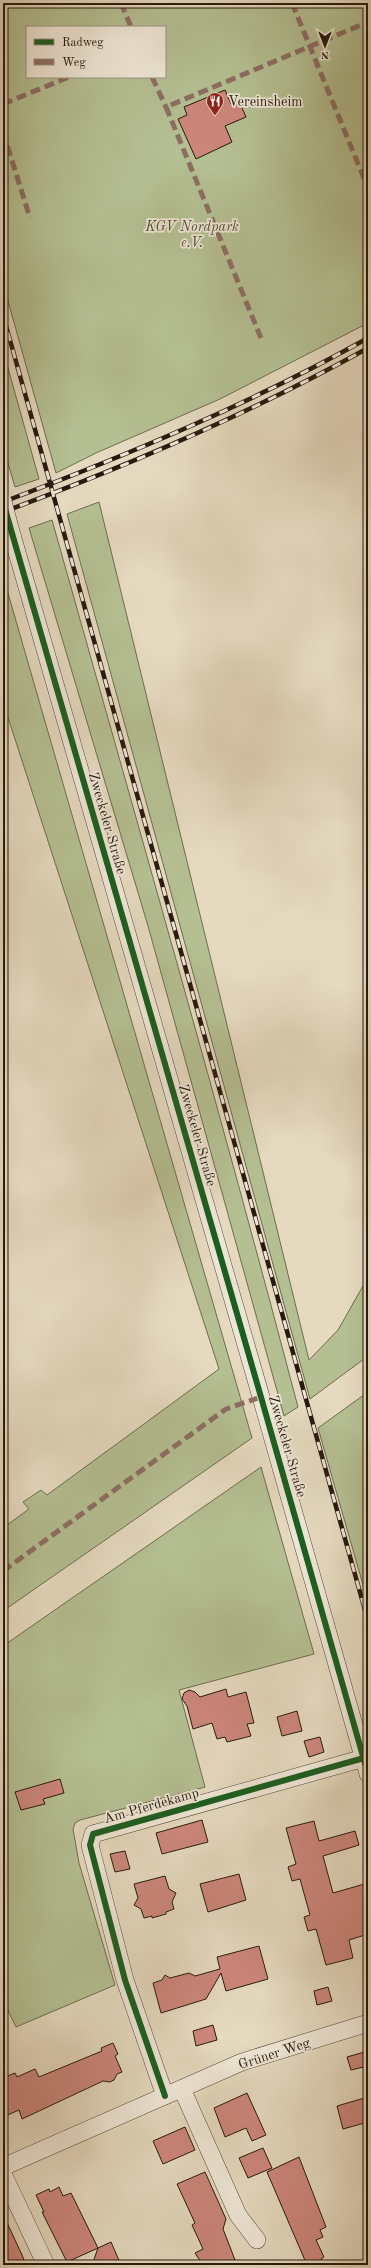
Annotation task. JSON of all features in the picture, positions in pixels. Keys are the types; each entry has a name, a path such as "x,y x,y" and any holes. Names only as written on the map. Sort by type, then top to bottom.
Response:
{"street":[{"name":"Zweckeler Straße","path":"3,502 278,1455 366,1766"},
{"name":"Am Pferdekamp","path":"165,2096 125,1980 106,1913 90,1845 93,1834 366,1766"},
{"name":"Grüner Weg","path":"3,2167 242,2062 368,2023"},
{"path":"182,2089 238,2215 257,2240"},
{"path":"3,2174 46,2265"}],"green space":[{"name":"KGV Nordpark e.V.","path":"3,3 368,3 368,323 220,399 96,453 56,473 3,283"},
{"path":"3,350 39,479 15,487 3,446"},
{"path":"99,502 309,1360 338,1330 368,1277 368,1356 310,1399 67,514"},
{"path":"52,520 208,1074 298,1407 284,1416 148,926 29,528"},
{"path":"3,576 252,1438 3,1611 3,1528 29,1509 23,1502 41,1490 47,1495 219,1369 3,702"},
{"path":"368,1392 368,1602 318,1428"},
{"path":"261,1467 314,1654 179,1690 205,1787 80,1820 75,1823 73,1829 79,1863 115,1985 16,2027 3,2000 3,1646"}],"building":[{"name":"Vereinsheim","path":"225,90 231,104 239,101 246,117 225,126 232,142 196,159 178,119 187,115 184,107"},
{"path":"226,1689 228,1697 246,1692 254,1723 247,1724 251,1736 227,1742 225,1737 217,1739 212,1723 193,1729 187,1706 182,1699 184,1693 189,1690 195,1692 200,1697"},
{"path":"297,1711 302,1731 282,1736 277,1717"},
{"path":"320,1737 324,1752 309,1757 304,1741"},
{"path":"60,1779 64,1793 43,1799 45,1804 21,1810 15,1792"},
{"path":"202,1820 208,1842 162,1854 156,1833"},
{"path":"314,1821 319,1841 355,1831 359,1845 323,1856 333,1893 368,1883 368,1934 349,1940 353,1958 326,1965 316,1929 308,1931 304,1917 310,1915 300,1879 292,1881 288,1867 296,1864 286,1828"},
{"path":"125,1851 130,1869 115,1872 110,1854"},
{"path":"239,1874 246,1900 208,1912 200,1884"},
{"path":"165,1876 169,1889 176,1893 172,1902 174,1909 166,1912 166,1914 152,1918 152,1916 144,1918 141,1909 134,1905 138,1898 134,1884"},
{"path":"259,1946 268,1979 226,1991 221,1973 206,1999 161,2013 153,1983 162,1980 165,1975 170,1978 189,1973 195,1976 220,1969 217,1957"},
{"path":"328,1987 332,2001 317,2005 314,1991"},
{"path":"213,2025 217,2040 196,2046 193,2031"},
{"path":"113,2043 118,2054 115,2056 122,2072 117,2074 114,2080 110,2082 103,2081 22,2119 19,2110 3,2117 3,2078 15,2073 17,2077 35,2069 39,2077 102,2051 101,2048"},
{"path":"368,2051 368,2066 351,2070 347,2057"},
{"path":"247,2093 266,2135 252,2141 246,2128 225,2137 214,2108"},
{"path":"368,2097 368,2122 343,2129 337,2106"},
{"path":"185,2127 195,2150 163,2164 153,2141"},
{"path":"263,2148 272,2168 248,2178 239,2158"},
{"path":"299,2157 326,2227 320,2230 323,2237 316,2240 324,2257 321,2259 324,2265 307,2265 267,2172"},
{"path":"205,2172 226,2219 223,2229 237,2265 203,2265 195,2253 203,2249 192,2225 195,2223 177,2184"},
{"path":"59,2187 63,2196 71,2193 98,2248 67,2262 42,2212 44,2212 36,2195 49,2189 50,2192"},
{"path":"3,2214 22,2255 26,2265 3,2265"},
{"path":"111,2242 121,2265 92,2265 98,2248"}],"railway":[{"path":"3,315 368,1621"},
{"path":"3,502 96,466 189,427 280,384 368,338"},
{"path":"3,512 143,457 188,437 279,395 368,348"}],"marked path":[{"path":"121,3 131,26"},
{"path":"292,3 368,188"},
{"path":"261,338 166,107 368,22"},
{"path":"3,104 67,78"},
{"path":"152,78 166,107"},
{"path":"3,132 30,218"},
{"path":"3,1571 226,1409 261,1397"}],"cycle path":[{"path":"3,502 368,1774"},
{"path":"165,2096 125,1980 90,1845 93,1834 364,1758"}],"place":[{"name":"Vereinsheim","path":"215,116"}]}
